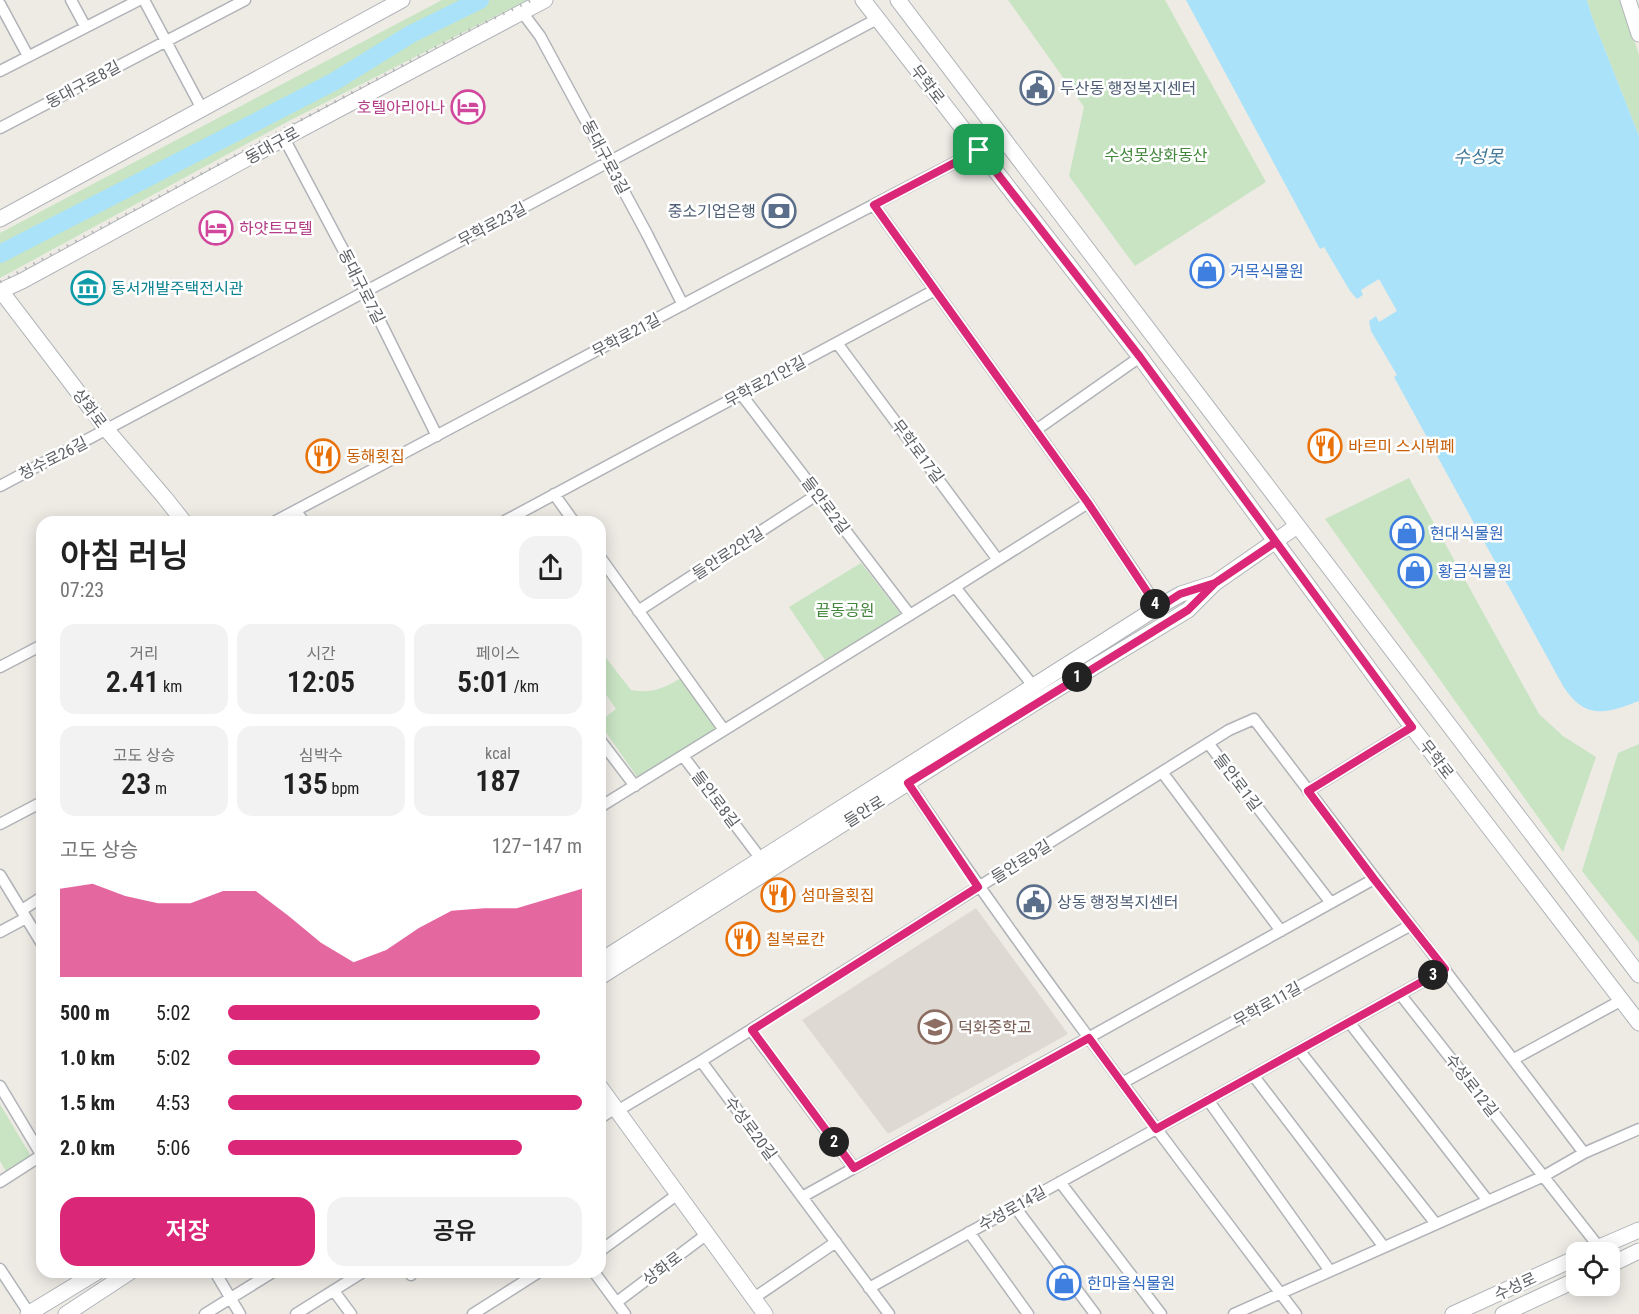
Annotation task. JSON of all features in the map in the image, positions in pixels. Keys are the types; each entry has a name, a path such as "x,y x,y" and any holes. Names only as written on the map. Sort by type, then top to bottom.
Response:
{"main road":[{"path":"0,219 402,0"},
{"name":"동대구로","path":"0,291 545,0"},
{"name":"무학로","path":"863,0 1140,357 1412,727 1639,1023"},
{"name":"무학로","path":"898,0 1639,975"},
{"path":"1628,0 1639,34"},
{"name":"상화로","path":"0,291 107,430 178,516"},
{"name":"들안로","path":"606,973 1188,610 1215,583 1297,526"},
{"name":"들안로","path":"606,957 1180,594 1215,583"},
{"path":"606,1095 765,1314"},
{"path":"1612,1242 1639,1230"},
{"path":"1620,1260 1639,1251"},
{"name":"수성로","path":"1453,1314 1566,1263"},
{"path":"28,1314 87,1278"},
{"path":"66,1314 121,1278"},
{"name":"수성로","path":"1503,1314 1566,1285"}],"street":[{"path":"71,0 85,26"},
{"path":"0,71 139,0"},
{"path":"144,0 202,109"},
{"name":"동대구로8길","path":"0,128 245,0"},
{"path":"0,4 28,56"},
{"name":"동대구로3길","path":"522,12 540,36 683,305"},
{"name":"무학로23길","path":"107,430 877,19"},
{"name":"동대구로7길","path":"284,138 365,291 437,436"},
{"name":"무학로21길","path":"286,516 979,150"},
{"path":"874,205 1088,503 1158,608"},
{"name":"무학로21안길","path":"514,516 935,290"},
{"name":"무학로17길","path":"837,343 998,560"},
{"path":"1036,430 1140,357"},
{"name":"들안로2길","path":"741,394 910,615"},
{"name":"청수로26길","path":"0,486 107,430"},
{"name":"들안로2안길","path":"638,611 818,494"},
{"path":"554,495 570,516"},
{"path":"683,756 1088,503"},
{"path":"296,511 300,516"},
{"path":"606,566 724,730"},
{"path":"955,587 1034,687"},
{"path":"0,668 36,648"},
{"name":"들안로1길","path":"1308,791 1254,719 1229,730 1208,743 1331,903"},
{"path":"1412,727 1308,791 1584,1153"},
{"name":"들안로9길","path":"752,1030 1208,743"},
{"path":"606,748 635,786"},
{"name":"들안로8길","path":"606,803 683,756 761,859"},
{"path":"1162,772 1281,931"},
{"path":"908,783 978,887 1296,1314"},
{"path":"0,824 36,805"},
{"path":"0,875 36,934"},
{"path":"802,1197 1374,879"},
{"path":"0,932 36,903"},
{"name":"무학로11길","path":"1122,1083 1411,925"},
{"path":"1156,1129 1445,969"},
{"name":"수성로12길","path":"1400,994 1544,1176 1589,1242"},
{"path":"1514,1059 1622,1000"},
{"path":"1349,1022 1488,1200"},
{"path":"606,1114 617,1111 752,1030 854,1168"},
{"path":"1299,1050 1436,1224"},
{"name":"수성로20길","path":"701,1061 889,1314"},
{"path":"1253,1075 1384,1246"},
{"path":"0,1086 36,1146"},
{"path":"1208,1100 1330,1271"},
{"name":"수성로14길","path":"869,1288 1156,1129"},
{"path":"1234,1314 1544,1176 1584,1153 1639,1129"},
{"path":"0,1182 36,1160"},
{"path":"1060,1182 1161,1314"},
{"path":"606,1247 678,1194"},
{"path":"1015,1207 1095,1314"},
{"path":"969,1232 1028,1314"},
{"name":"상화로","path":"617,1302 707,1234"},
{"path":"754,1298 836,1242"},
{"path":"0,1269 28,1314"},
{"path":"219,1278 240,1314"},
{"path":"205,1314 263,1278"},
{"path":"296,1314 354,1278"},
{"path":"473,1314 489,1310 531,1278"},
{"path":"599,1278 626,1314"},
{"path":"334,1291 351,1314"}],"shaded area":[{"name":"덕화중학교","path":"976,908 1068,1034 888,1134 802,1020"}],"green space":[{"path":"442,0 527,0 287,122 0,278 0,233"},
{"name":"수성못상화동산","path":"1008,0 1165,0 1266,182 1135,266 1069,176 1084,107"},
{"path":"1587,0 1621,0 1639,55 1639,136 1592,17"},
{"path":"1409,478 1539,714 1563,736 1596,757 1563,852 1325,519"},
{"name":"끝동공원","path":"861,563 901,614 825,660 789,607"},
{"path":"606,658 631,690 657,689 681,678 720,729 638,778 606,733 606,716 616,709 606,695"},
{"path":"1639,744 1639,943 1582,871 1618,753"},
{"path":"0,1104 32,1158 7,1173 0,1161"}],"water":[{"name":"수성못","path":"1186,0 1587,0 1639,136 1639,701 1616,709 1597,711 1580,705 1563,686 1394,377 1397,375 1371,331 1369,321 1376,316 1379,322 1397,311 1379,279 1361,290 1363,295 1357,299 1324,247 1320,249"}],"waterway":[{"path":"0,254 335,81 411,34 480,0"}],"railway":[{"path":"0,282 457,36 532,0"}],"place":[{"name":"두산동 행정복지센터","path":"1037,88"},
{"name":"호텔아리아나","path":"468,107"},
{"name":"중소기업은행","path":"779,211"},
{"name":"하얏트모텔","path":"216,228"},
{"name":"거목식물원","path":"1207,271"},
{"name":"동서개발주택전시관","path":"88,288"},
{"name":"바르미 스시뷔페","path":"1325,446"},
{"name":"동해횟집","path":"323,456"},
{"name":"현대식물원","path":"1407,533"},
{"name":"황금식물원","path":"1415,571"},
{"name":"섬마을횟집","path":"778,895"},
{"name":"상동 행정복지센터","path":"1034,902"},
{"name":"칠복료칸","path":"743,939"},
{"name":"덕화중학교","path":"935,1027"},
{"name":"한마을식물원","path":"1064,1283"}],"route":[{"path":"979,150 874,205 1088,503 1158,608 1180,594 1215,583 1240,567 1276,542 1327,609 1412,727 1308,791 1445,969 1156,1129 1089,1038 854,1168 752,1030 978,887 908,783 1188,610 1215,583 1276,542 1140,357 979,150"}]}
